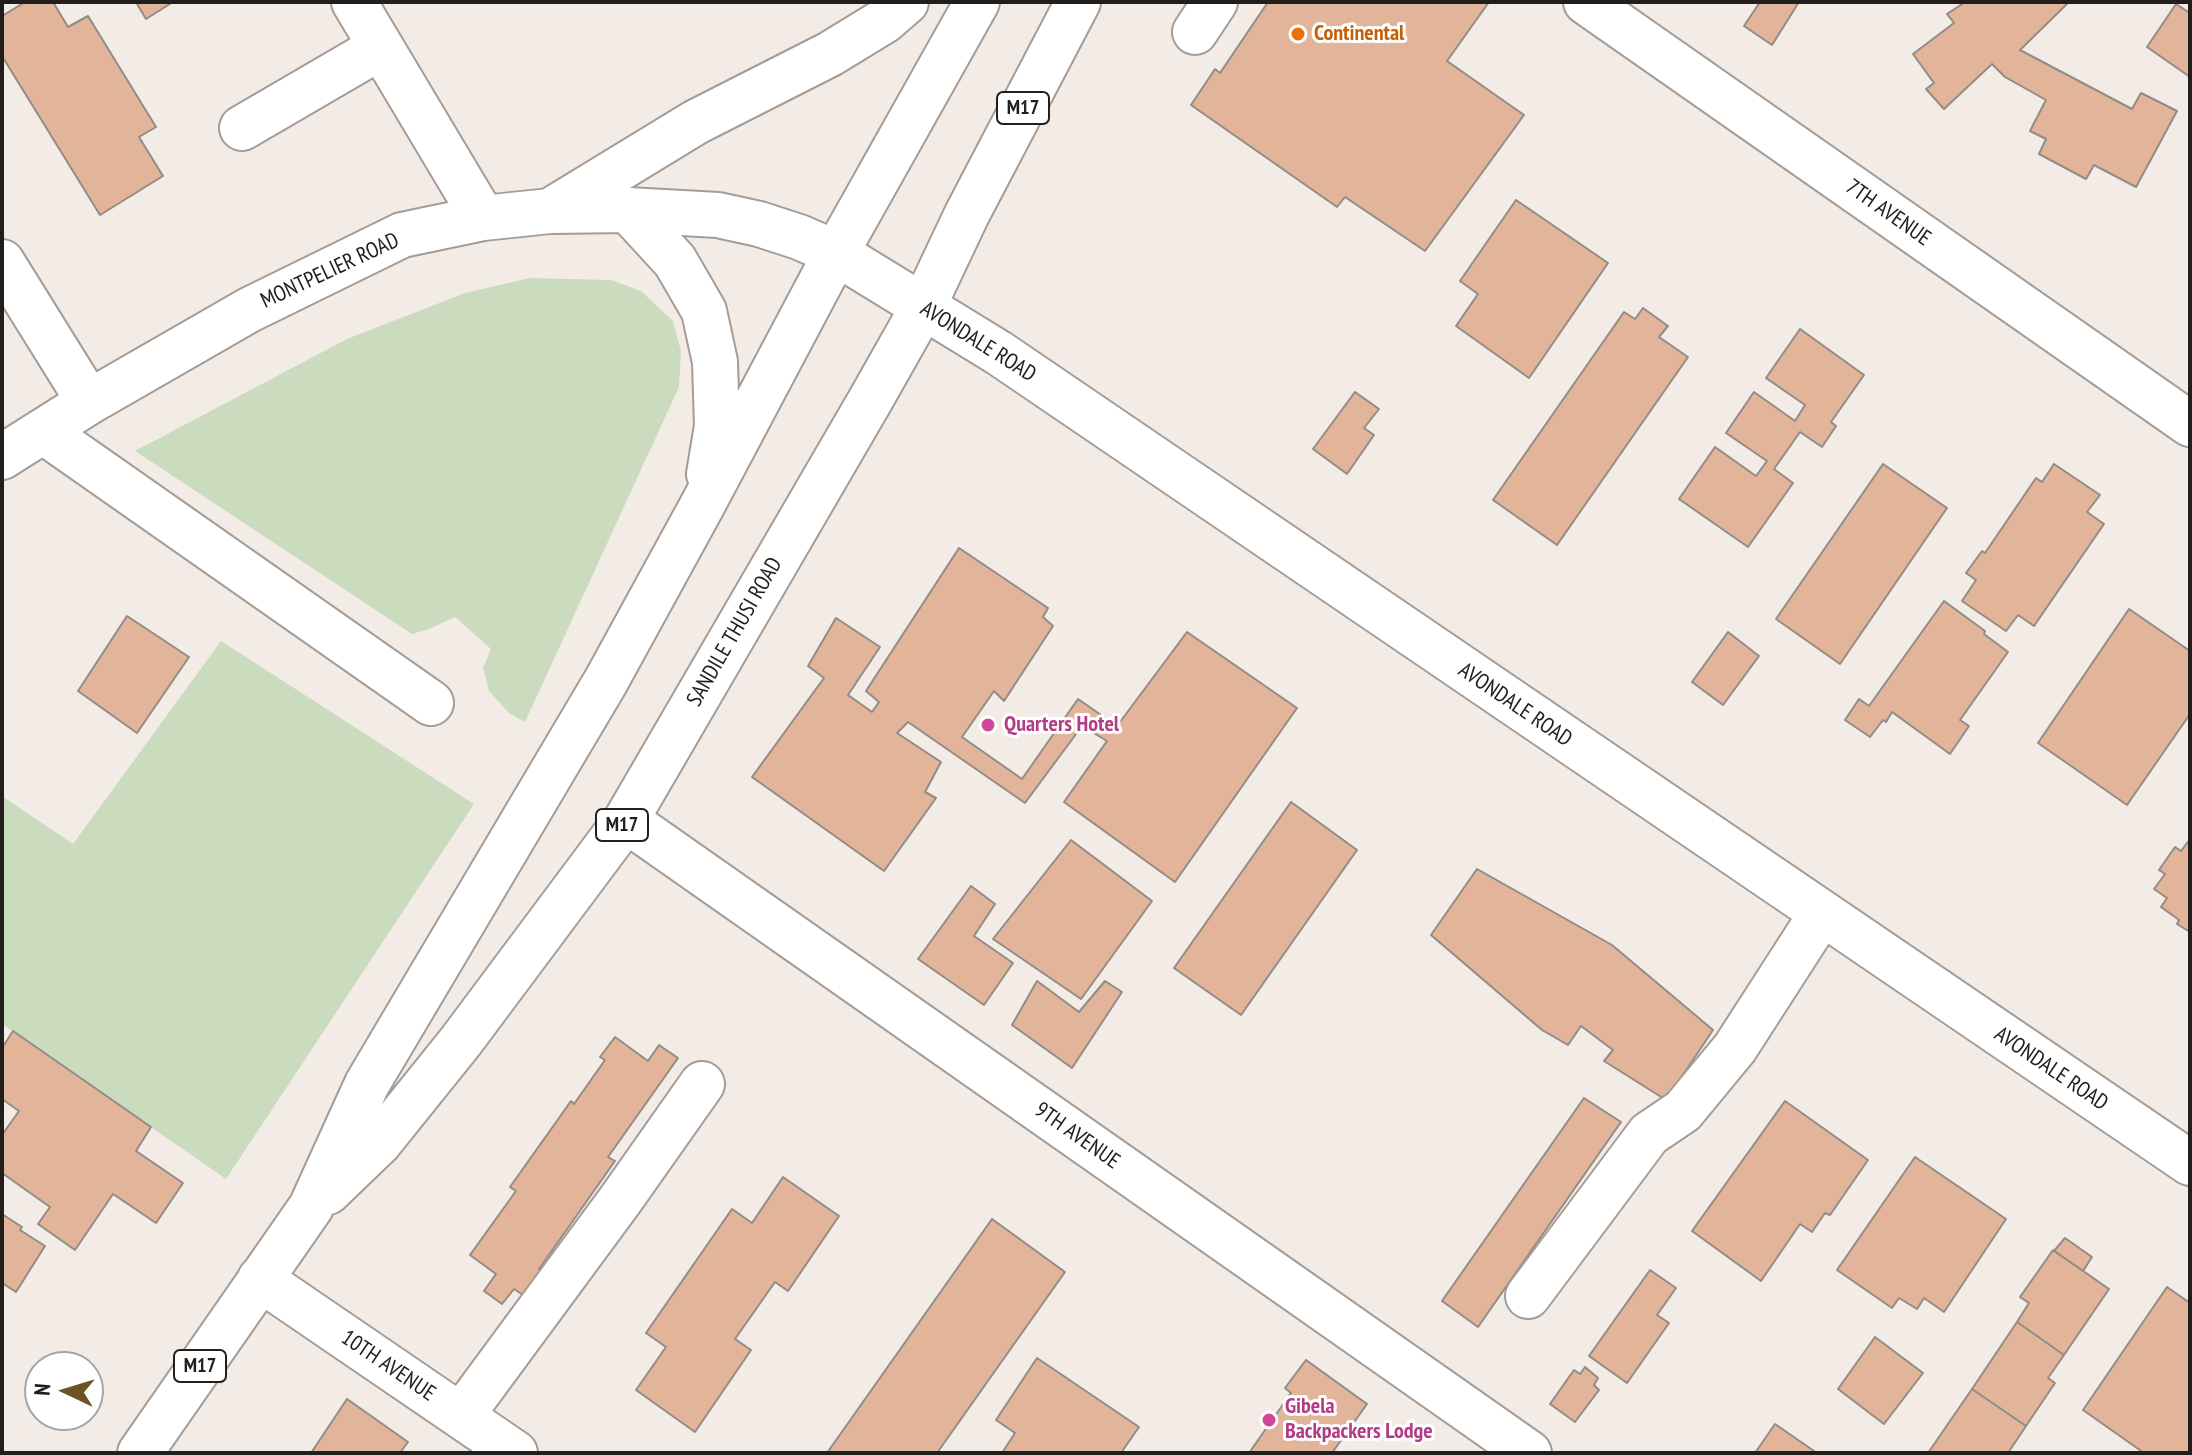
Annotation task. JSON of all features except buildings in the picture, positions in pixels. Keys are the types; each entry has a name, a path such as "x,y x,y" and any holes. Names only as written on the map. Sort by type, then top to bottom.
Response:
{"street":[{"path":"354,2 483,218"},
{"path":"550,211 696,122 830,54 884,21 906,2"},
{"name":"SANDILE THUSI ROAD","path":"140,1453 311,1207 367,1084 606,681 836,253 977,2"},
{"name":"SANDILE THUSI ROAD","path":"311,1207 379,1143 461,1041 626,820 923,307 967,214 1078,2"},
{"name":"7TH AVENUE","path":"1586,2 2190,424"},
{"path":"242,128 381,47"},
{"path":"628,210 675,261 704,311 715,362 717,426 703,504"},
{"name":"MONTPELIER ROAD","path":"2,457 89,402 249,310 402,235 483,218 550,211 628,210 718,215 759,224 836,253"},
{"name":"AVONDALE ROAD","path":"836,253 999,353 2190,1163"},
{"path":"2,262 89,402"},
{"path":"44,432 431,703"},
{"name":"9TH AVENUE","path":"626,820 1529,1453"},
{"path":"1528,1296 1649,1134 1683,1111 1735,1048 1822,913"},
{"path":"461,1416 702,1084"},
{"name":"10TH AVENUE","path":"260,1279 515,1453"}],"green space":[{"path":"530,278 611,280 641,291 673,321 681,351 679,387 525,722 509,713 489,691 483,668 491,649 455,617 412,634 135,451 347,339 465,293"},
{"path":"221,641 474,804 226,1179 2,1024 2,796 73,844"}],"place":[{"name":"Continental","path":"1298,34"},
{"name":"Quarters Hotel","path":"988,725"},
{"name":"Gibela Backpackers Lodge","path":"1269,1420"}]}
